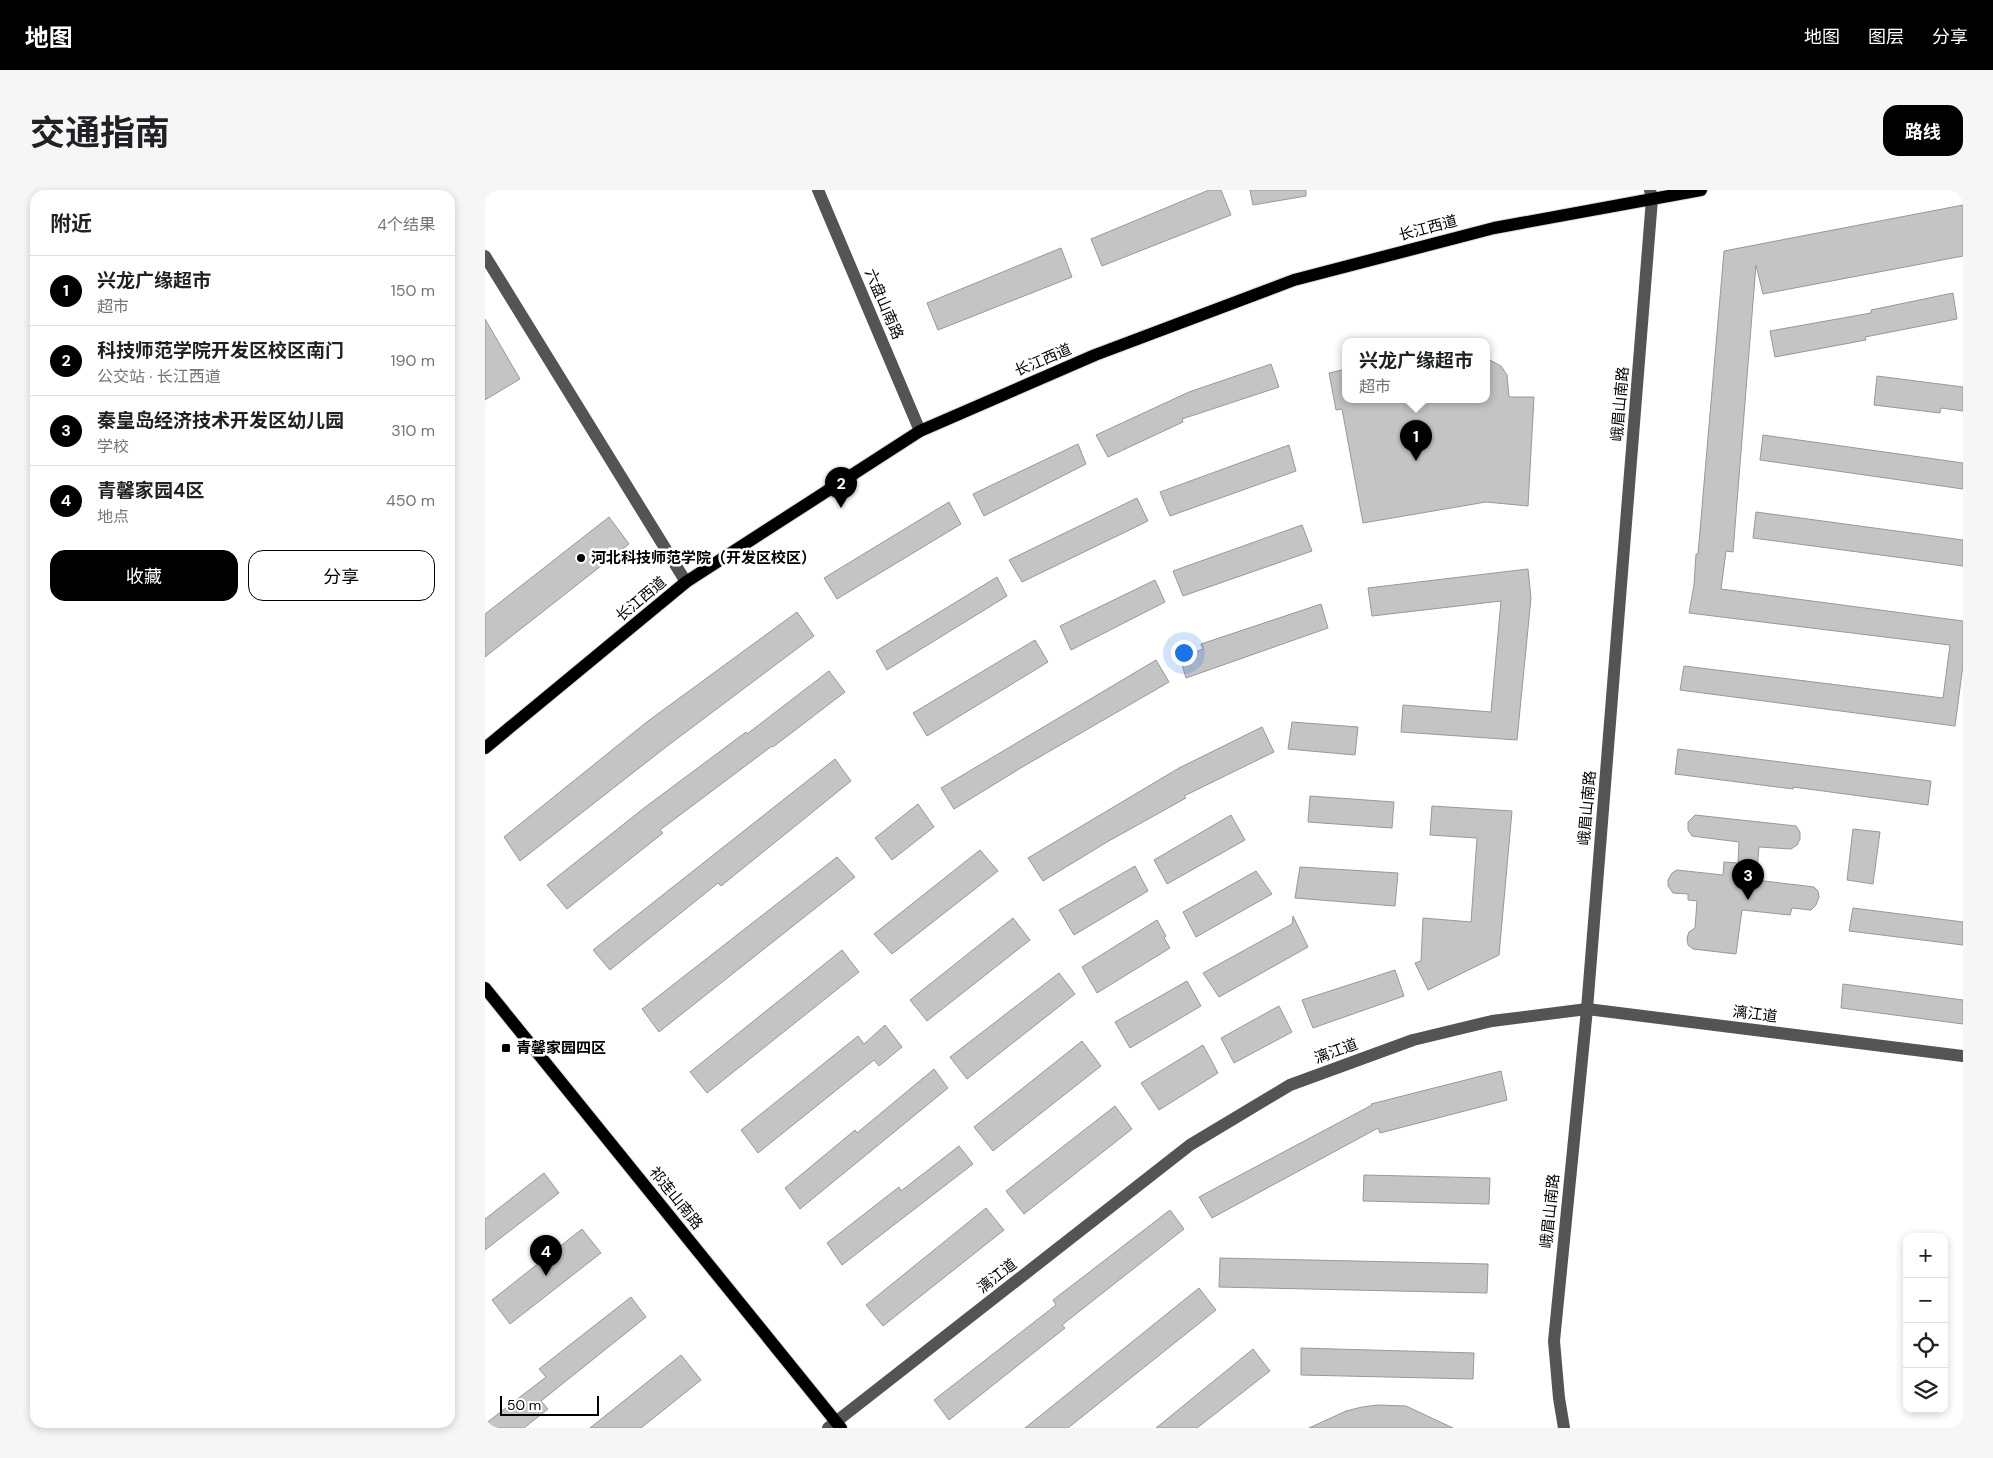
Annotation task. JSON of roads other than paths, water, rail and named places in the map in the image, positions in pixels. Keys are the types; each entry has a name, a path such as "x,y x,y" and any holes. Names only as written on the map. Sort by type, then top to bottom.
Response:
{"main road":[{"name":"长江西道","path":"485,748 686,582 920,431 1095,355 1294,280 1495,228 1651,195 1701,190"},
{"name":"祁连山南路","path":"485,988 835,1426"}],"street":[{"name":"六盘山南路","path":"818,190 920,431"},
{"name":"峨眉山南路","path":"1564,1428 1553,1341 1587,1009 1651,195"},
{"path":"485,256 686,582"},
{"name":"漓江道","path":"835,1426 1190,1145 1290,1085 1413,1040 1492,1021 1587,1009 1963,1056"}],"place":[{"name":"兴龙广缘超市","path":"1416,461"},
{"name":"科技师范学院开发区校区南门","path":"841,508"},
{"name":"河北科技师范学院（开发区校区）","path":"581,558"},
{"name":"秦皇岛经济技术开发区幼儿园","path":"1748,900"},
{"name":"青馨家园四区","path":"506,1048"},
{"name":"青馨家园4区","path":"546,1276"}]}
